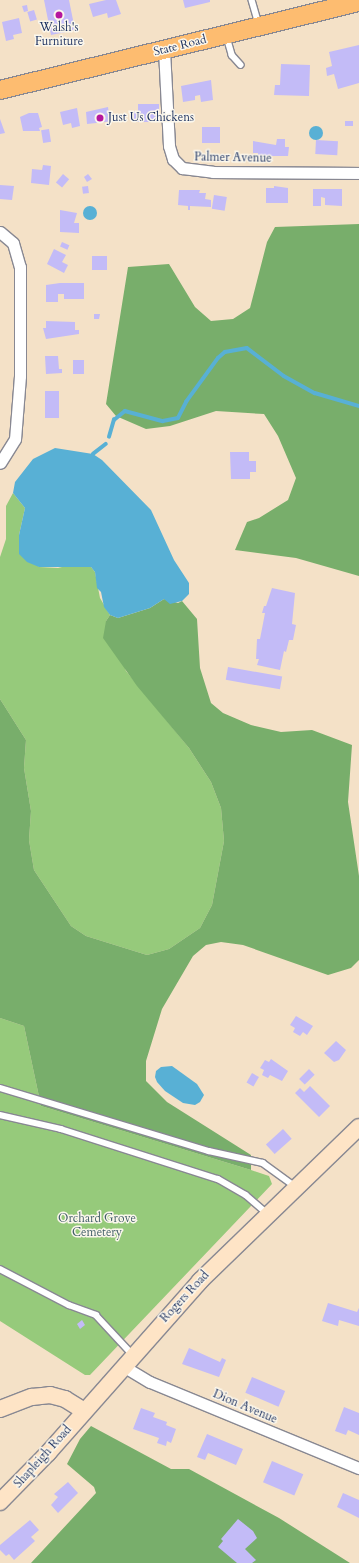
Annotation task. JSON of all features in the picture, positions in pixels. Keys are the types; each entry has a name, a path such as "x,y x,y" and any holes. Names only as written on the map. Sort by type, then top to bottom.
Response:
{"main road":[{"name":"State Road","path":"0,90 259,27 330,5 359,2"},
{"name":"Rogers Road","path":"84,1411 200,1281 359,1128"},
{"path":"0,1409 32,1397 50,1395 65,1399 84,1411"},
{"name":"Shapleigh Road","path":"0,1502 84,1411"}],"street":[{"name":"Palmer Avenue","path":"164,50 169,146 173,159 182,168 213,172 359,173"},
{"path":"0,232 13,243 18,257 20,353 15,439 0,463"},
{"name":"Dion Avenue","path":"128,1361 150,1382 359,1468"}],"lane":[{"path":"252,0 259,27"},
{"path":"226,35 232,55 240,65"},
{"path":"0,1088 204,1150 263,1163 296,1187"},
{"path":"0,1115 61,1129 218,1179 246,1195 268,1214"},
{"path":"0,1269 69,1305 96,1315 128,1361"}],"green space":[{"path":"359,224 359,576 296,558 235,550 247,522 259,518 288,500 296,478 278,436 264,414 216,411 170,426 146,429 116,416 106,404 128,267 169,264 195,307 211,321 233,319 250,308 267,242 275,227"},
{"path":"13,493 25,508 19,535 39,567 58,568 70,565 91,567 95,572 100,598 110,615 106,621 126,671 189,748 211,782 221,808 224,841 212,905 200,928 169,949 147,955 86,936 71,926 34,870 29,840 31,811 24,768 26,740 0,699 0,557 6,539 6,506"},
{"path":"164,599 178,603 182,601 197,619 200,668 211,703 223,713 251,725 281,732 312,730 352,745 348,802 359,876 359,960 351,968 328,975 243,945 221,942 206,945 193,956 162,1009 146,1061 146,1081 167,1102 251,1155 251,1170 41,1106 24,1026 0,1018 0,699 26,740 24,768 31,811 29,840 34,870 71,926 86,936 147,955 169,949 200,928 212,905 224,841 221,808 211,782 189,748 137,686 103,638 106,621 110,615 118,618 150,608"},
{"name":"Orchard Grove Cemetery","path":"0,1018 24,1026 41,1106 269,1176 272,1184 90,1375 85,1375 0,1321"},
{"path":"91,1426 171,1469 189,1469 279,1518 350,1563 31,1563 96,1493 94,1487 67,1464 80,1439"}],"water":[{"path":"316,126 321,128 323,133 321,138 316,140 311,138 309,133 311,128"},
{"path":"90,206 95,208 97,213 95,218 90,220 85,218 83,213 85,208"},
{"path":"55,448 93,454 102,460 151,510 174,560 189,583 189,594 182,601 170,604 164,599 150,608 118,618 110,615 104,607 101,592 97,588 95,572 91,567 39,567 27,562 19,554 19,535 25,508 13,493 15,482 33,459"},
{"path":"172,1066 197,1084 204,1095 200,1102 195,1105 183,1103 165,1091 157,1082 155,1077 156,1071 161,1067"}],"building":[{"name":"Walsh's Furniture","path":"44,0 69,0 75,30 51,35"},
{"path":"106,0 116,0 121,14 108,18 107,13 93,17 89,4"},
{"path":"183,0 210,0 210,2 185,8"},
{"path":"27,5 28,11 24,12 22,6"},
{"path":"34,10 37,20 30,22 27,12"},
{"path":"19,18 22,33 13,35 14,39 6,41 2,22"},
{"path":"359,45 359,83 338,89 334,74 327,76 326,68 332,66 329,52"},
{"path":"281,64 310,65 309,96 274,95 275,85 280,85"},
{"path":"211,80 213,100 201,102 200,95 195,96 195,100 183,102 181,86"},
{"path":"138,104 159,104 159,122 134,122 134,111 138,111"},
{"name":"Just Us Chickens","path":"108,107 109,114 113,114 114,121 87,124 86,112"},
{"path":"77,108 80,126 72,128 71,123 63,125 60,112"},
{"path":"29,113 38,113 42,127 39,128 40,131 23,131 20,117"},
{"path":"0,119 5,133 0,134"},
{"path":"345,121 353,121 353,126 345,126"},
{"path":"202,127 220,127 220,143 202,143"},
{"path":"49,129 51,142 43,143 41,130"},
{"path":"277,139 285,139 285,147 289,147 288,156 258,156 258,153 253,153 253,141 276,145"},
{"path":"316,140 338,141 337,155 315,154"},
{"path":"43,165 51,166 49,185 31,183 32,169 42,170"},
{"path":"63,174 69,179 62,188 56,182"},
{"path":"88,174 92,179 87,182 84,177"},
{"path":"0,185 14,186 12,200 0,199"},
{"path":"88,186 89,193 83,194 82,187"},
{"path":"274,186 288,188 288,203 266,203 266,188 274,188"},
{"path":"313,189 342,189 342,206 325,205 325,198 321,197 321,206 313,206"},
{"path":"179,190 200,190 199,193 206,193 205,199 211,200 211,207 190,206 190,210 188,210 188,206 178,205"},
{"path":"214,195 227,197 225,211 212,209"},
{"path":"60,210 77,213 74,223 79,223 79,233 60,232"},
{"path":"62,242 69,245 67,250 60,247"},
{"path":"54,249 66,255 62,262 68,265 64,273 47,264"},
{"path":"92,256 107,256 107,270 92,270"},
{"path":"60,283 84,283 84,299 64,299 64,294 58,294 58,302 46,302 46,285"},
{"path":"94,314 100,314 99,319 94,319"},
{"path":"46,321 75,322 75,330 79,330 79,334 46,339 43,328 46,328"},
{"path":"45,356 58,356 59,369 62,369 62,373 46,374"},
{"path":"73,360 84,360 84,374 73,374"},
{"path":"45,391 59,391 59,418 45,418"},
{"path":"230,452 249,452 249,461 256,461 256,472 250,472 250,479 231,479"},
{"path":"272,588 295,593 292,624 296,625 293,640 289,640 286,652 284,651 280,670 257,665 259,659 256,659 257,639 260,639 265,613 262,613"},
{"path":"228,667 282,677 280,689 226,680"},
{"path":"296,1016 313,1026 307,1035 303,1032 300,1036 293,1032 295,1028 290,1025"},
{"path":"336,1041 346,1050 339,1060 334,1062 324,1053"},
{"path":"271,1059 288,1071 282,1081 270,1075 268,1078 262,1075 264,1070 260,1068 265,1060 269,1062"},
{"path":"309,1069 315,1075 305,1085 299,1079"},
{"path":"252,1073 259,1077 253,1087 246,1083"},
{"path":"310,1086 330,1106 319,1117 295,1093 300,1088 304,1092"},
{"path":"283,1129 292,1139 275,1154 266,1144"},
{"path":"328,1303 357,1312 359,1308 359,1326 339,1320 338,1326 322,1321"},
{"path":"82,1320 85,1325 80,1329 77,1324"},
{"path":"189,1348 220,1362 222,1358 226,1360 219,1377 182,1364"},
{"path":"252,1377 285,1391 278,1407 245,1393"},
{"path":"344,1407 359,1413 359,1435 348,1430 346,1435 335,1431"},
{"path":"141,1408 155,1413 153,1417 167,1422 166,1425 176,1429 171,1443 167,1441 166,1446 157,1443 159,1438 133,1429"},
{"path":"207,1434 243,1449 236,1465 208,1453 205,1460 197,1457"},
{"path":"272,1461 303,1474 294,1495 263,1482"},
{"path":"68,1482 78,1493 58,1513 51,1505 58,1497 54,1494"},
{"path":"343,1493 359,1500 359,1518 337,1507"},
{"path":"238,1519 253,1531 257,1538 245,1549 256,1560 252,1563 237,1563 218,1547 223,1541 221,1539"},
{"path":"30,1520 39,1530 31,1537 35,1541 14,1560 9,1554 6,1556 0,1550 0,1545"}],"waterway":[{"path":"109,437 114,420 125,411 163,421 178,418 186,402 218,358 225,352 247,348 284,376 315,393 359,406"},
{"path":"93,454 106,444"}],"place":[{"name":"Walsh's Furniture","path":"59,15"},
{"name":"Just Us Chickens","path":"100,118"}]}
